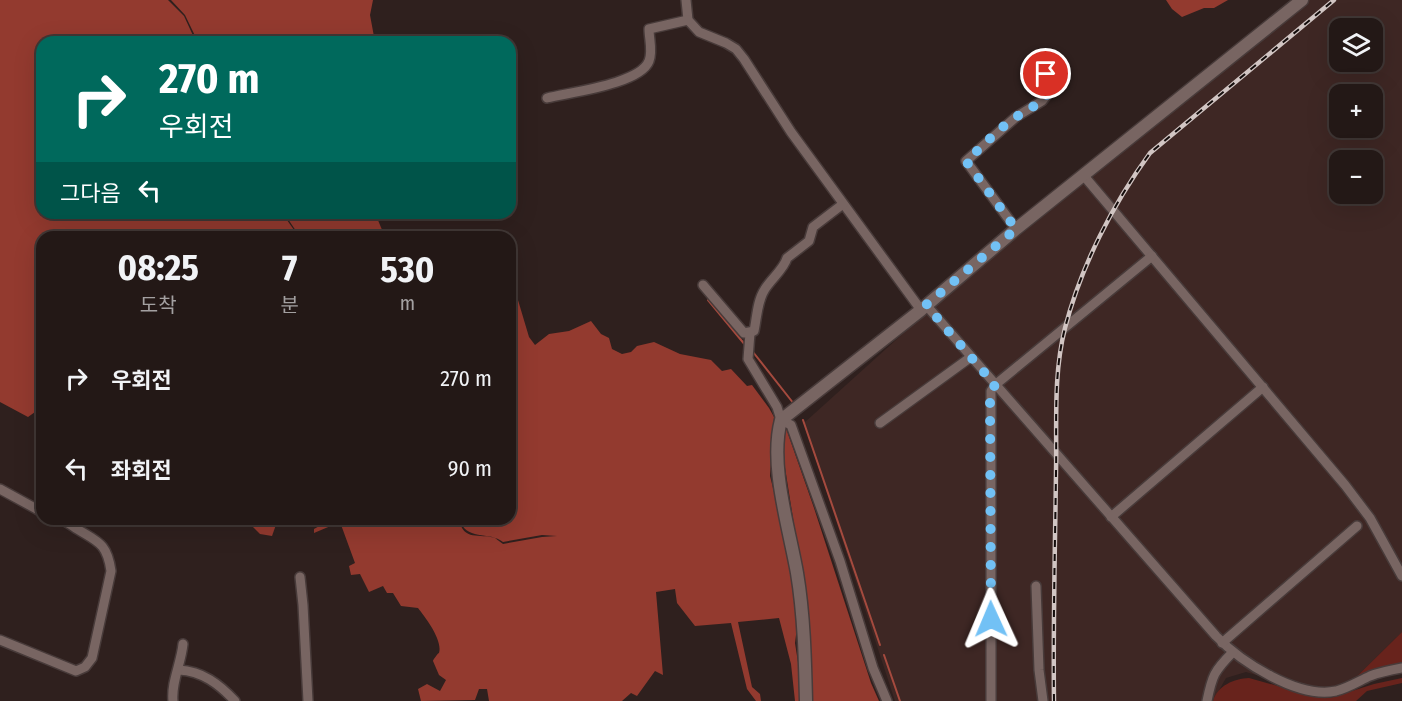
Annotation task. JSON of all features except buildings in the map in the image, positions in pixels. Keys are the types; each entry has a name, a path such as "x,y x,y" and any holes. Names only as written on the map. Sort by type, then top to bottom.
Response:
{"street":[{"path":"686,0 688,20 699,32 736,49 791,132 843,204 923,307 971,357 1222,643 1249,663 1280,679 1296,686 1319,691 1333,692 1371,676 1402,668"},
{"path":"806,701 800,599 777,461 778,430 782,420 1302,0"},
{"path":"547,98 637,75 645,69 651,56 650,29 688,20"},
{"path":"1016,229 966,161 1016,117 1038,105 1050,91 1041,62"},
{"path":"1084,176 1364,509 1402,576"},
{"path":"843,204 813,227 809,241 787,258 786,263 763,291 749,343 748,359 777,407 782,420 791,425 840,561 873,668 886,701"},
{"path":"992,701 991,391 995,385 1152,256"},
{"path":"703,285 744,333 749,343"},
{"path":"880,423 971,357"},
{"path":"1111,517 1263,387"},
{"path":"0,489 36,509"},
{"path":"0,640 76,671 85,667 92,658 111,571 110,560 107,551 100,543 70,525"},
{"path":"1222,643 1357,526"},
{"path":"300,577 308,701"},
{"path":"1036,586 1039,670 1043,701"},
{"path":"173,701 173,687 183,644"},
{"path":"1207,701 1213,675 1233,652"},
{"path":"178,670 196,672 223,689 235,701"}],"shaded area":[{"path":"0,0 168,0 184,16 193,36 36,36 36,219 286,219 295,231 36,231 36,411 28,417 0,402"},
{"path":"171,0 373,0 370,15 374,36 195,36 185,15"},
{"path":"1166,0 1228,0 1214,8 1204,8 1182,17"},
{"path":"1308,0 1402,0 1402,632 1343,690 1319,694 1246,672 1226,678 1213,701 895,701 804,423 939,301"},
{"path":"288,219 378,219 382,231 296,231"},
{"path":"516,293 529,337 535,345 549,334 569,331 591,321 601,334 609,338 612,349 622,354 631,352 637,346 654,342 680,354 711,360 722,371 731,369 747,386 752,385 774,417 770,476 794,589 797,627 795,643 800,701 795,701 791,664 779,618 738,622 752,687 760,694 761,701 756,701 747,689 731,623 695,626 677,603 675,589 656,592 663,675 655,671 637,696 631,693 622,701 489,701 487,689 479,689 475,700 421,701 418,689 427,684 440,691 446,680 439,675 433,661 440,648 436,635 418,608 401,606 393,593 387,593 383,586 369,592 360,574 351,575 349,566 355,563 341,525 461,525 468,534 494,538 472,533 462,526 516,525","holes":["542,535 557,536 503,544 495,538 503,542"]},
{"path":"786,428 879,701 812,701 805,594 783,455 783,429"},
{"path":"251,525 276,525 272,536 260,534"},
{"path":"321,525 333,525 314,533 314,529"},
{"path":"1402,632 1402,665 1343,690"},
{"path":"1249,678 1317,697 1330,698 1402,678 1402,683 1367,691 1356,701 1213,701 1215,695 1227,684"}],"waterway":[{"path":"708,300 746,346"},
{"path":"753,352 794,404"},
{"path":"803,420 880,645"},
{"path":"884,655 900,701"}],"railway":[{"path":"1054,701 1057,382 1065,328 1089,259 1123,193 1150,153 1334,0"}],"route":[{"path":"991,619 990,403 991,391 995,385 926,305 1016,229 966,161 1016,117 1042,101 1050,91 1046,74"}]}
